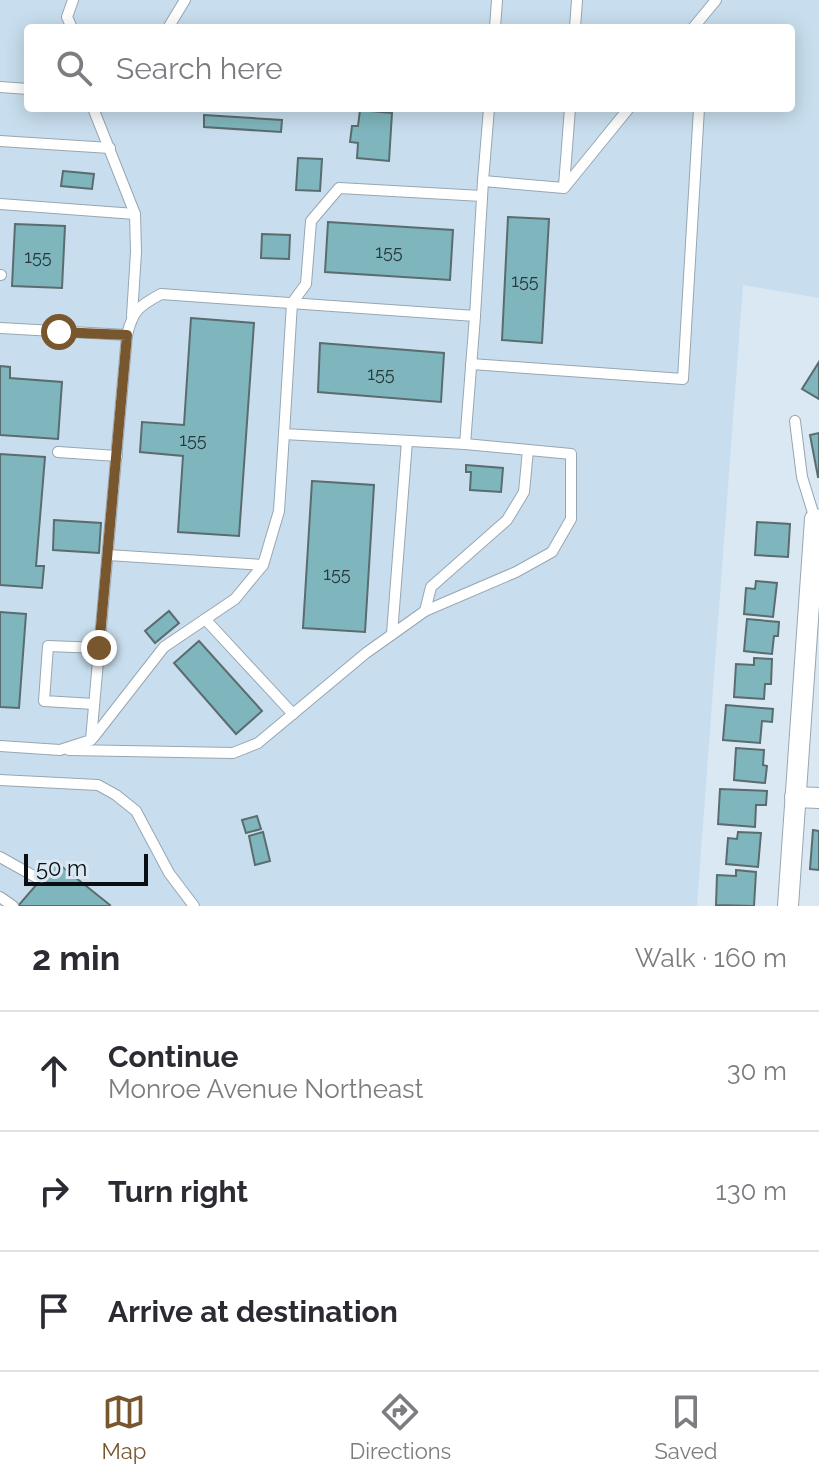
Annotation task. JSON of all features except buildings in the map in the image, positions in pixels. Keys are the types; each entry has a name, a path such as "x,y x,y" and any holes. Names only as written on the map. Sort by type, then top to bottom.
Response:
{"street":[{"path":"788,906 795,797 814,633 815,519"},
{"path":"795,797 819,798"}],"lane":[{"path":"69,24 73,0"},
{"path":"170,24 185,0"},
{"path":"495,24 497,0"},
{"path":"575,24 577,0"},
{"path":"696,24 716,0"},
{"path":"704,24 705,13"},
{"path":"0,87 24,89"},
{"path":"91,740 136,252 135,214 95,112"},
{"path":"465,444 489,112"},
{"path":"564,188 570,112"},
{"path":"564,188 626,112"},
{"path":"471,364 683,379 699,112"},
{"path":"0,141 110,148"},
{"path":"483,181 564,188"},
{"path":"60,750 91,740 164,647 235,599 263,565 279,511 292,303 306,284 311,221 339,188 482,196"},
{"path":"0,204 135,214"},
{"path":"132,316 142,305 161,294 475,316"},
{"path":"0,328 127,335"},
{"path":"795,421 802,477 815,519"},
{"path":"0,746 233,753 258,743 392,634 425,611 516,572 552,552 571,519 571,454 465,444 284,434"},
{"path":"392,634 407,441"},
{"path":"425,611 431,587 507,520 524,492 528,450"},
{"path":"58,452 117,456"},
{"path":"108,555 263,565"},
{"path":"205,619 293,714"},
{"path":"94,704 44,701 48,646 99,648"},
{"path":"0,780 98,785 116,795 136,811 169,873 194,906"},
{"path":"0,857 41,880"},
{"path":"0,897 13,906"}],"shaded area":[{"path":"0,0 819,0 819,298 743,285 697,906 0,906"}],"route":[{"path":"59,332 127,335 99,648"}]}
